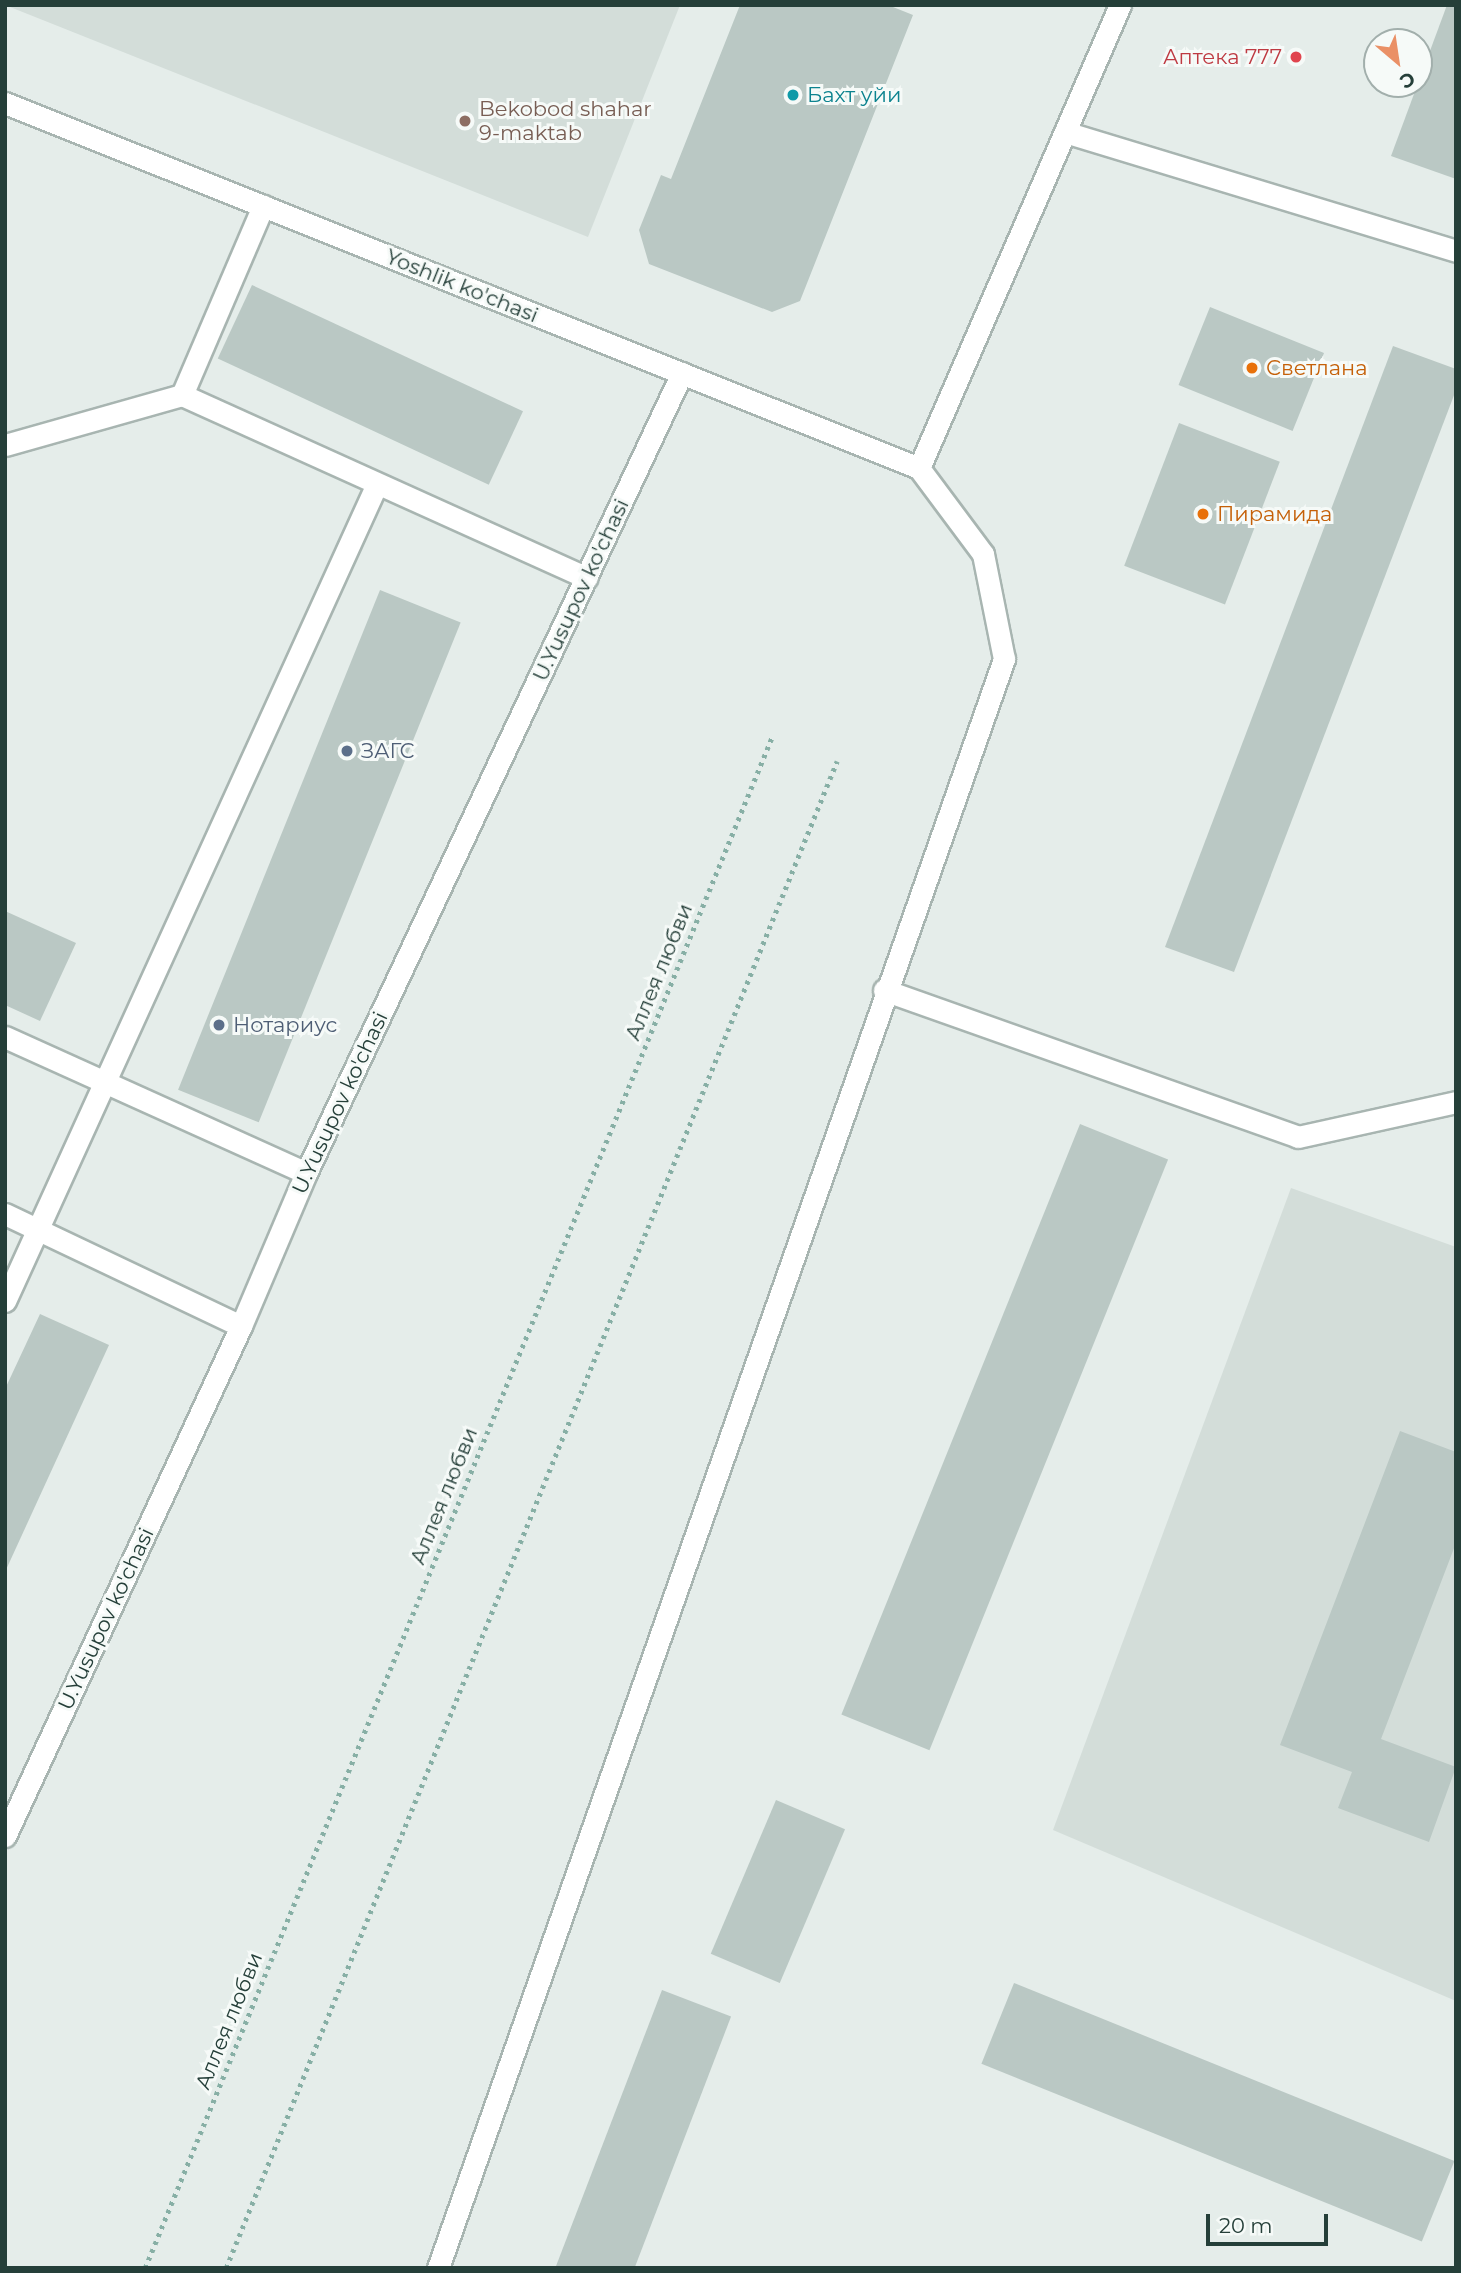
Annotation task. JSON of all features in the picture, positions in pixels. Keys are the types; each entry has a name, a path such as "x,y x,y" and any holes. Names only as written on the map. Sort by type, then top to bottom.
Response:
{"street":[{"path":"438,2268 884,990 1004,659 983,554 919,468 1120,5"},
{"name":"Yoshlik ko'chasi","path":"5,103 919,468"},
{"path":"1065,132 1456,251"},
{"path":"182,395 263,206"},
{"name":"U.Yusupov ko'chasi","path":"5,1836 241,1326 306,1173 682,373"},
{"path":"5,445 182,395 587,579"},
{"path":"5,1301 377,484"},
{"path":"884,990 1298,1137 1456,1102"},
{"path":"5,1037 306,1173"},
{"path":"5,1214 241,1326"}],"path":[{"name":"Аллея любви","path":"145,2268 772,737"},
{"path":"226,2268 837,761"}],"shaded area":[{"name":"Bekobod shahar 9-maktab","path":"5,5 680,5 588,237"},
{"path":"1291,1188 1456,1247 1456,2001 1053,1830"}],"building":[{"name":"Бахт уйи","path":"740,5 888,5 913,15 800,301 772,312 649,264 639,230 661,175 671,179"},
{"path":"1447,5 1456,5 1456,179 1391,156 1413,98 1433,98 1433,43"},
{"path":"252,285 523,411 489,485 218,358"},
{"name":"Светлана","path":"1210,307 1324,353 1293,431 1179,385"},
{"path":"1393,346 1456,369 1456,390 1234,972 1165,947"},
{"name":"Пирамида","path":"1179,423 1280,462 1225,605 1124,566"},
{"path":"380,590 461,623 259,1122 178,1090"},
{"path":"5,911 76,943 40,1021 5,1005"},
{"path":"1080,1124 1168,1160 929,1750 841,1715"},
{"path":"40,1314 109,1345 5,1572 5,1389"},
{"path":"1400,1431 1456,1452 1456,1543 1381,1739 1456,1767 1429,1842 1338,1808 1352,1772 1280,1745"},
{"path":"776,1800 845,1829 780,1983 711,1954"},
{"path":"1014,1983 1454,2161 1422,2242 981,2064"},
{"path":"662,1990 731,2017 635,2268 556,2267"}],"place":[{"name":"Аптека 777","path":"1296,57"},
{"name":"Бахт уйи","path":"793,95"},
{"name":"Bekobod shahar 9-maktab","path":"465,121"},
{"name":"Светлана","path":"1252,368"},
{"name":"Пирамида","path":"1203,514"},
{"name":"ЗАГС","path":"347,751"},
{"name":"Нотариус","path":"219,1025"}]}
